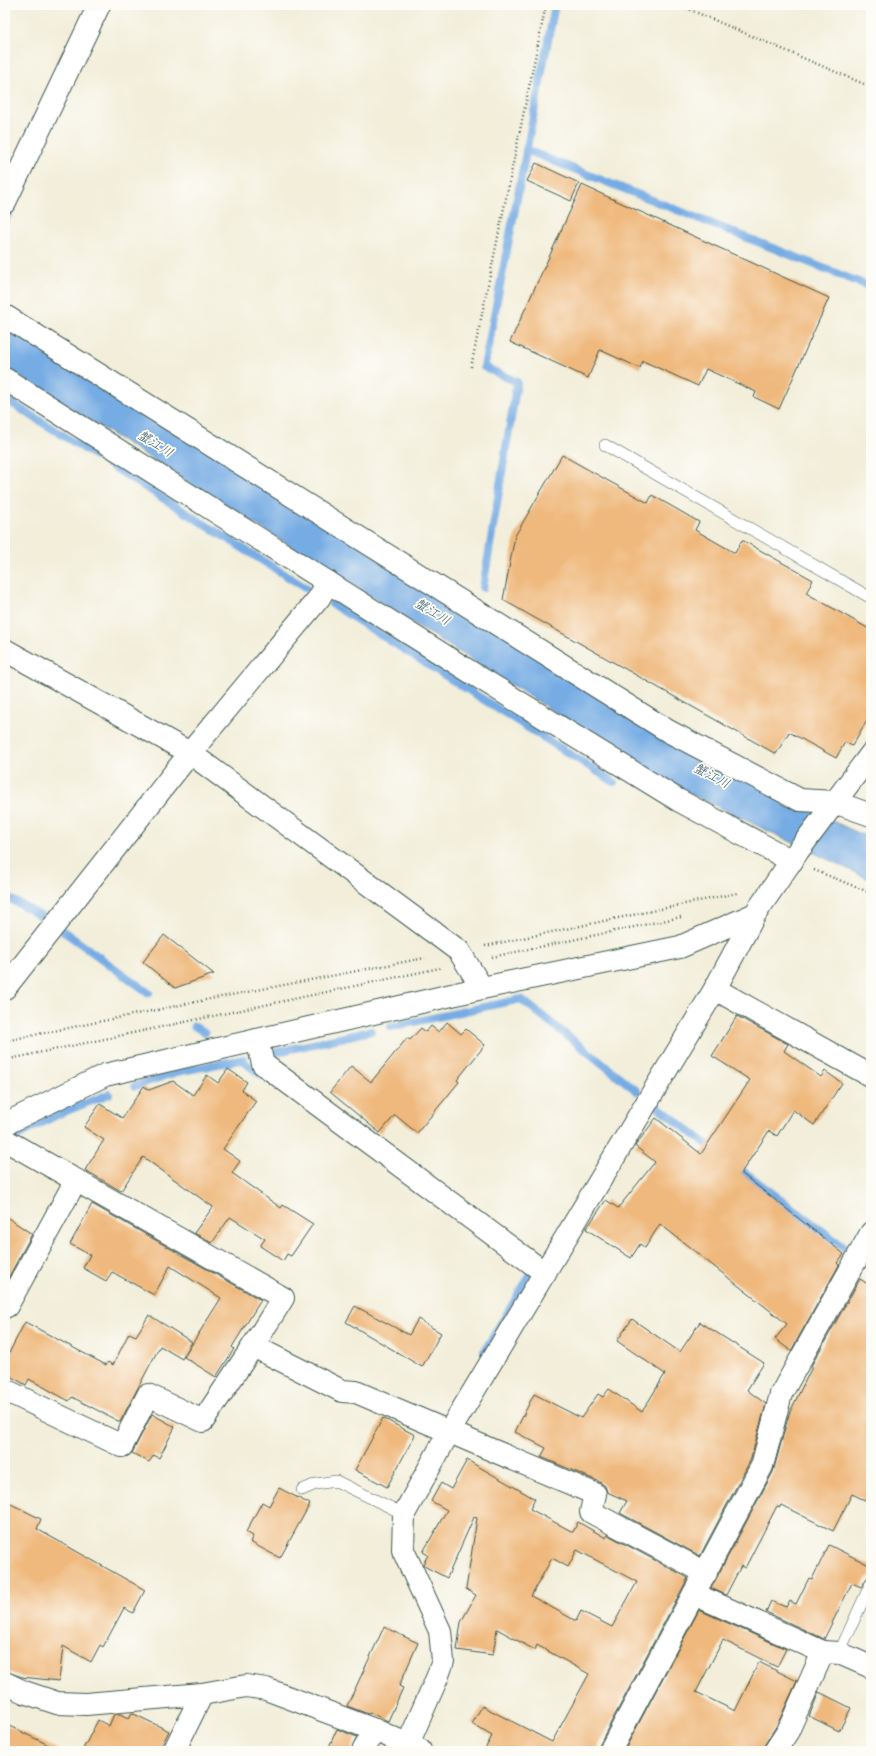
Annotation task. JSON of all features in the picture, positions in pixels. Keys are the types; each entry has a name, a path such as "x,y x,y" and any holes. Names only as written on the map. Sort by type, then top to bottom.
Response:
{"street":[{"path":"5,202 99,5"},
{"path":"5,316 668,731 800,800 871,815"},
{"path":"5,380 678,800 795,856"},
{"path":"5,988 190,754 319,598 328,582"},
{"path":"5,650 190,754 462,957 482,988"},
{"path":"5,1683 24,1692 57,1703 86,1704 202,1694 246,1686 266,1689 375,1730 414,1748 443,1661 440,1631 403,1550 404,1514 449,1432 715,989 755,914 795,856 871,754"},
{"path":"5,1124 105,1075 482,988 680,947 755,914"},
{"path":"715,989 871,1076"},
{"path":"257,1040 263,1064 545,1273"},
{"path":"5,1140 282,1298 253,1346 203,1421 148,1395 122,1446 5,1390"},
{"path":"5,1307 8,1306 76,1180"},
{"path":"610,1751 762,1466 781,1394 868,1245"},
{"path":"253,1346 342,1391 356,1392 595,1494 591,1512 706,1573"},
{"path":"694,1594 831,1653 871,1667"},
{"path":"775,1751 788,1731 831,1653"},
{"path":"174,1751 202,1694"},
{"path":"363,1751 375,1730"}],"lane":[{"path":"605,445 871,598"},
{"path":"302,1490 316,1484 336,1481 404,1514"},
{"path":"831,1653 871,1583"}],"path":[{"path":"471,367 546,5"},
{"path":"679,5 871,87"},
{"path":"795,856 871,894"},
{"path":"5,1060 774,885"},
{"path":"5,1041 216,998 462,957 682,917"}],"water":[{"name":"蟹江川","path":"5,326 811,811 871,839 871,880 668,783 5,367"}],"building":[{"path":"536,163 579,183 571,201 527,181"},
{"path":"582,185 829,298 779,409 754,397 756,392 706,369 698,386 643,361 640,368 600,350 588,378 510,342"},
{"path":"562,455 648,503 652,495 699,522 695,530 735,553 742,540 813,580 806,593 871,630 871,713 852,746 845,742 836,758 789,732 776,754 503,600 515,536"},
{"path":"164,935 214,974 175,988 143,962"},
{"path":"737,1016 788,1044 784,1051 821,1077 825,1071 842,1083 814,1125 793,1110 777,1136 769,1131 741,1173 844,1254 837,1263 839,1265 791,1351 775,1339 787,1324 660,1224 645,1248 640,1244 631,1258 586,1229 606,1200 618,1208 655,1162 635,1146 656,1118 701,1154 750,1080 712,1056"},
{"path":"447,1022 461,1034 466,1029 485,1045 457,1080 459,1082 417,1133 395,1115 380,1133 330,1092 351,1066 371,1082 407,1038 410,1040 421,1028 426,1032 431,1026 439,1032"},
{"path":"228,1069 247,1082 242,1090 256,1101 223,1149 240,1161 232,1173 281,1208 283,1205 313,1224 291,1256 287,1254 283,1261 260,1246 265,1239 230,1217 212,1243 194,1233 213,1207 143,1157 121,1191 85,1170 104,1140 84,1127 100,1104 122,1118 144,1086 149,1090 173,1081 193,1095 207,1075 218,1083"},
{"path":"92,1204 261,1300 232,1347 234,1349 216,1377 184,1357 221,1298 170,1266 154,1295 112,1272 106,1281 83,1268 90,1255 70,1244"},
{"path":"5,1216 32,1234 5,1284"},
{"path":"860,1279 871,1286 871,1503 852,1494 833,1531 781,1505 780,1507 777,1506 745,1568 741,1566 726,1595 711,1588 773,1472 789,1414 812,1367 811,1366"},
{"path":"355,1306 409,1335 418,1319 441,1333 422,1367 346,1322"},
{"path":"149,1315 192,1342 182,1359 160,1346 120,1422 72,1397 69,1401 29,1379 26,1385 5,1373 5,1361 25,1322 106,1365 108,1362 113,1365 129,1333 136,1336"},
{"path":"632,1319 680,1352 700,1322 764,1363 747,1390 766,1404 750,1461 700,1556 620,1513 627,1501 607,1492 605,1486 600,1482 541,1457 546,1448 515,1432 534,1394 581,1418 598,1394 603,1397 609,1389 642,1412 665,1374 617,1341"},
{"path":"152,1414 175,1427 159,1458 154,1455 149,1462 132,1453"},
{"path":"383,1418 415,1435 387,1487 355,1470"},
{"path":"467,1460 535,1499 530,1509 573,1532 578,1522 606,1538 608,1535 688,1578 599,1745 598,1751 484,1751 492,1736 472,1724 482,1706 552,1742 589,1674 537,1645 535,1650 497,1629 493,1655 457,1650 461,1622 476,1595 466,1589 477,1518 474,1517 447,1578 424,1566 423,1564 428,1555 423,1552 447,1510 431,1501 441,1483 451,1489","holes":["577,1550 637,1582 612,1627 581,1611 576,1621 531,1596 552,1558 568,1567"]},
{"path":"279,1488 310,1504 280,1558 250,1542 253,1536 246,1532 262,1502 269,1506"},
{"path":"5,1501 41,1519 37,1529 145,1590 133,1613 124,1608 103,1647 100,1645 91,1662 63,1646 59,1681 22,1677 5,1671"},
{"path":"829,1545 871,1566 871,1576 867,1578 861,1587 852,1583 824,1639 766,1612 771,1601 786,1607 790,1601 796,1604 809,1578 812,1579"},
{"path":"699,1610 786,1649 777,1667 723,1640 696,1692 735,1711 759,1662 797,1681 777,1725 765,1744 763,1751 624,1751"},
{"path":"384,1627 418,1643 399,1686 403,1688 388,1721 369,1712 368,1714 347,1706"},
{"path":"819,1692 851,1708 839,1731 809,1716"},
{"path":"132,1713 169,1731 159,1751 82,1751 98,1720 109,1726 114,1714 120,1714 128,1718"},
{"path":"5,1724 61,1751 5,1751"},
{"path":"337,1729 357,1737 351,1751 327,1751"}],"waterway":[{"path":"483,588 517,382 484,367 555,5"},
{"path":"526,150 871,287"},
{"path":"5,221 13,203"},
{"path":"5,399 306,588"},
{"path":"332,604 614,782"},
{"path":"5,896 50,921"},
{"path":"63,931 149,993"},
{"path":"391,1027 521,999 637,1091"},
{"path":"194,1026 205,1033"},
{"path":"277,1052 371,1031"},
{"path":"135,1086 177,1072 244,1059"},
{"path":"241,1060 263,1076"},
{"path":"17,1136 59,1114 109,1094"},
{"path":"658,1107 716,1151"},
{"path":"735,1165 849,1251"},
{"path":"865,1263 871,1268"},
{"path":"484,1352 530,1275"}]}
